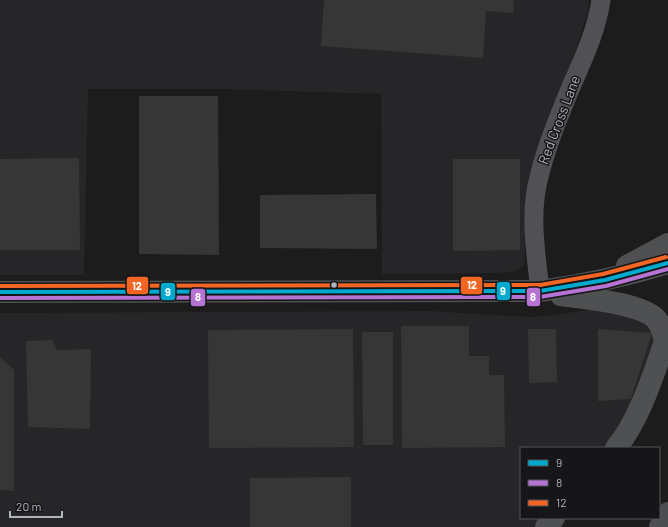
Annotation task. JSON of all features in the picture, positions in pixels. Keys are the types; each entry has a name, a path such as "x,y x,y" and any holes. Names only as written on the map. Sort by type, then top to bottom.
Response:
{"highway":[{"path":"660,527 668,513"}],"main road":[{"path":"578,286 625,266 668,244"},
{"path":"0,292 540,291 578,286 626,276 668,263"},
{"path":"540,291 606,302 648,312 656,319 666,337 635,417 617,447"},
{"path":"546,527 553,519"}],"street":[{"name":"Red Cross Lane","path":"540,291 535,232 535,204 538,178 549,140 597,23 601,0"}],"shaded area":[{"path":"0,0 589,0 588,11 576,49 528,180 526,196 524,265 515,271 497,273 382,274 381,94 222,89 88,89 84,275 0,275"},
{"path":"594,309 630,312 657,330 645,375 609,447 520,447 520,519 541,519 535,527 0,527 0,313 429,311 530,317"}],"building":[{"path":"324,0 514,0 513,13 486,11 483,58 321,46"},
{"path":"139,96 218,96 219,255 139,254"},
{"path":"79,158 80,250 0,250 0,159"},
{"path":"453,159 520,159 520,250 453,251"},
{"path":"376,194 377,249 260,248 260,195"},
{"path":"401,326 469,326 469,356 489,356 489,375 504,375 505,447 402,448"},
{"path":"353,329 354,447 209,448 208,330"},
{"path":"528,329 556,329 557,382 529,383"},
{"path":"598,329 652,333 631,399 598,401"},
{"path":"362,332 393,332 393,445 363,445"},
{"path":"52,340 57,350 91,349 90,429 28,427 26,341"},
{"path":"0,357 14,370 14,491 0,490"},
{"path":"351,477 351,527 250,527 250,478"}],"transit line":[{"name":"12","path":"0,286 540,285 603,274 666,257"},
{"name":"9","path":"0,292 540,291 605,280 668,263"},
{"name":"8","path":"0,298 540,297 606,286 668,269"}]}
